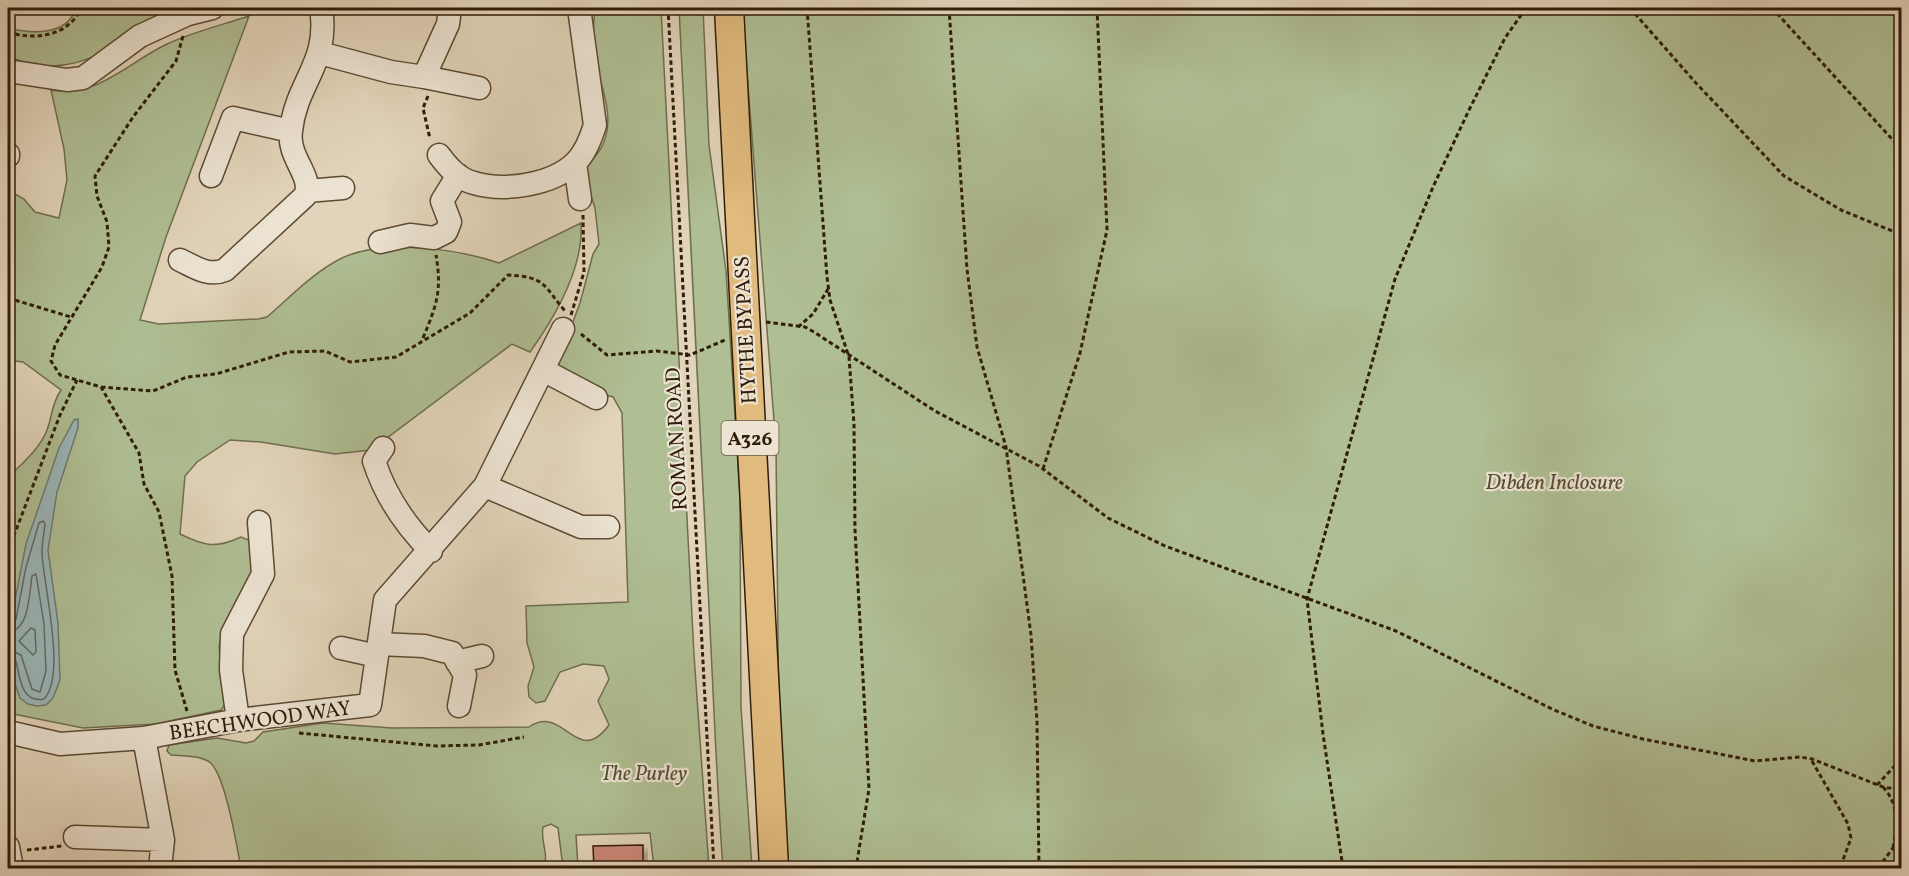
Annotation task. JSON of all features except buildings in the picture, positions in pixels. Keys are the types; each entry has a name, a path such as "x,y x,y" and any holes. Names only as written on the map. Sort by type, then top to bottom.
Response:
{"main road":[{"name":"HYTHE BYPASS","path":"729,8 774,868"}],"street":[{"path":"8,71 67,80 83,78 140,36 188,14 212,8"},
{"path":"307,191 307,179 291,152 291,131 301,96 320,53 324,25 321,8"},
{"path":"429,79 450,8"},
{"path":"439,155 458,176 473,183 505,187 543,179 575,163 590,140 595,125 579,8"},
{"path":"320,53 391,72 479,88"},
{"path":"211,176 233,118 291,131"},
{"path":"575,163 580,199"},
{"path":"380,242 410,235 434,238 446,232 449,226 442,201 458,176"},
{"path":"180,260 216,274 234,264 307,191 343,188"},
{"name":"BEECHWOOD WAY","path":"8,732 60,744 144,738 238,720 370,705 385,600 431,551 485,486 543,370 570,324"},
{"path":"543,370 596,398"},
{"path":"383,448 374,461 380,478 404,519 431,551"},
{"path":"485,486 581,527 608,527"},
{"path":"238,720 231,670 232,634 263,574 259,522"},
{"path":"340,648 378,650 424,646 452,653 465,675 459,706"},
{"path":"457,662 482,656"},
{"path":"144,738 163,840 160,868"},
{"path":"75,837 163,840"}],"path":[{"path":"8,32 30,36 47,35 75,21 81,8"},
{"name":"ROMAN ROAD","path":"668,8 714,868"},
{"path":"807,8 829,287 849,357 869,789 856,868"},
{"path":"949,8 969,291 977,347 1006,447 1031,646 1037,722 1039,868"},
{"path":"1043,469 1080,353 1107,230 1097,8"},
{"path":"1343,868 1323,734 1307,599 1395,279 1433,187 1469,110 1505,38 1526,8"},
{"path":"1630,8 1695,82 1784,176 1841,210 1902,235"},
{"path":"1772,8 1902,150"},
{"path":"188,14 176,61 133,117 95,176 97,196 107,222 108,246 102,267 56,345 51,361 60,375 101,387 153,391 187,377 216,374 289,352 325,351 350,362 396,357 470,312 508,275 528,276 544,283 570,324 607,354 657,351 690,355 724,340 744,325"},
{"path":"429,79 423,108 431,141 439,155"},
{"path":"570,324 584,272 584,227 580,199"},
{"path":"8,232 12,299"},
{"path":"423,340 435,308 441,282 434,238"},
{"path":"798,327 813,314 829,287"},
{"path":"8,298 71,317"},
{"path":"786,326 814,332 935,411 1006,447 1043,469 1108,518 1135,532 1214,566 1341,609 1396,631 1552,709 1593,726 1643,739 1755,761 1800,757 1812,759 1877,785 1902,790"},
{"path":"8,581 13,538 60,415 77,379"},
{"path":"101,387 139,453 144,484 159,512 172,576 175,670 185,697 190,729"},
{"path":"289,732 437,746 479,745 524,737"},
{"path":"1877,785 1902,758"},
{"path":"1812,759 1848,824 1851,838 1840,868"},
{"path":"1883,787 1891,795 1897,823 1893,847"},
{"path":"1878,868 1902,836"},
{"path":"10,856 64,846 75,837"}],"green space":[{"path":"76,8 181,8 119,45 86,60 46,66 8,57 8,28 48,31 65,24"},
{"name":"The Purley","path":"595,8 661,8 694,655 709,868 654,868 650,833 576,835 578,868 563,868 558,828 551,824 543,827 546,858 543,868 241,868 225,794 214,767 208,761 200,758 171,755 167,751 169,745 217,738 246,743 254,741 263,732 323,723 392,728 529,727 541,722 552,723 579,739 588,740 598,737 609,725 598,701 609,679 604,666 583,664 560,672 545,701 536,703 529,697 528,686 534,667 527,643 526,606 628,602 622,413 613,397 584,389 556,367 580,303 593,254 599,244 595,208 583,172 602,146 608,122 606,102 594,50"},
{"path":"679,8 703,8 709,145 726,271 740,497 741,707 752,868 723,868 692,298"},
{"name":"Dibden Inclosure","path":"742,8 1901,8 1901,868 788,868 779,737 776,446"},
{"path":"249,16 166,237 140,320 159,324 258,319 267,317 320,271 340,259 357,253 398,247 419,248 463,254 499,263 581,223 581,240 573,274 558,308 530,352 512,344 371,450 335,454 261,442 230,440 197,462 185,476 180,534 210,544 224,543 241,537 251,541 257,570 224,628 219,646 225,705 221,710 156,724 83,728 8,713 8,478 40,444 49,424 55,400 61,390 23,362 8,360 8,190 24,199 35,212 59,218 67,180 64,149 51,90 68,91 98,84 167,44"}],"water":[{"path":"78,419 78,428 57,492 48,550 58,623 60,680 53,698 46,705 37,706 28,704 20,698 12,675 8,636 26,544 59,448 74,420"}]}
